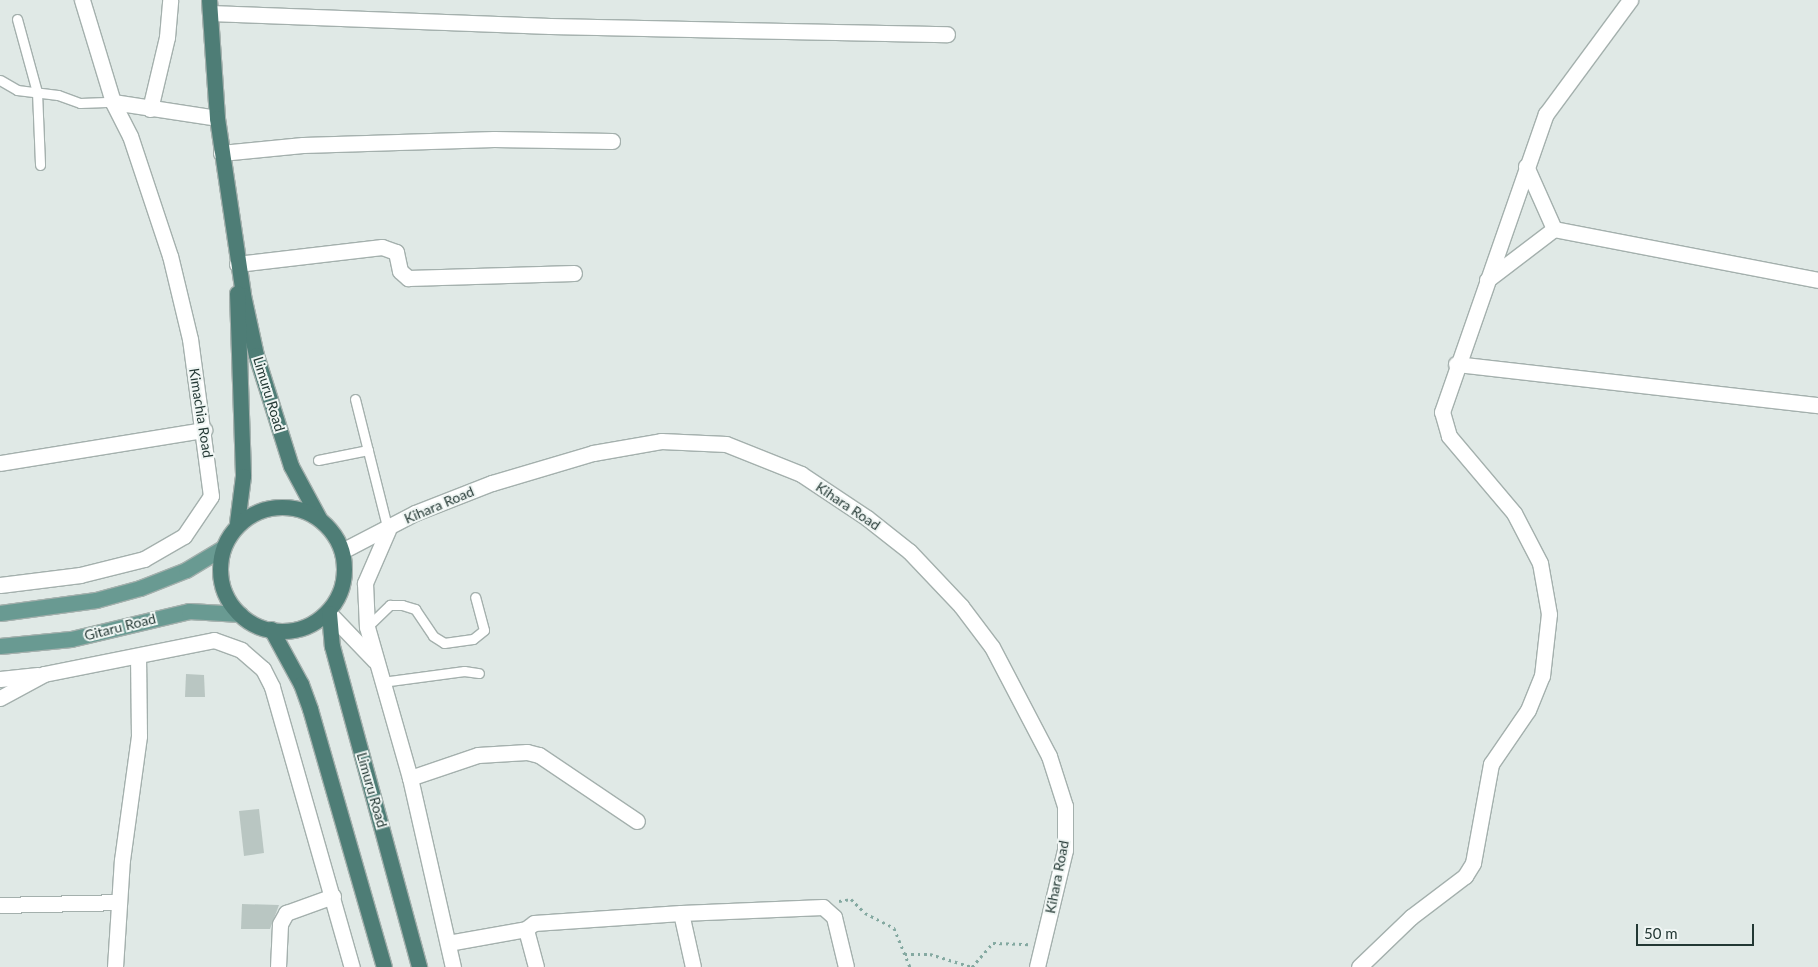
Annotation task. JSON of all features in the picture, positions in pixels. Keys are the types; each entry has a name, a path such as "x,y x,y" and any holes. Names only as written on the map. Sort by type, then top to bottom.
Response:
{"highway":[{"name":"Limuru Road","path":"209,7 221,153 237,264 256,355 288,457 319,518"},
{"name":"Limuru Road","path":"237,264 236,330 244,476 237,523"},
{"path":"281,506 319,518 342,551 344,582 329,613 303,628 271,629 240,614 226,596 219,568 221,549 237,523 257,512 281,506"},
{"name":"Limuru Road","path":"329,613 332,646 419,967"},
{"path":"271,629 301,684 310,709 384,967"}],"main road":[{"path":"0,613 96,600 140,588 186,570 221,549"},
{"name":"Gitaru Road","path":"0,646 71,639 189,611 240,614"}],"street":[{"name":"Kimachia Road","path":"0,585 25,585 117,567 162,551 184,536 211,496 204,430 190,338 170,256 130,136 113,102 82,0"},
{"path":"150,109 167,37 170,0"},
{"path":"1359,967 1411,917 1464,876 1473,863 1491,764 1528,710 1542,676 1549,614 1540,563 1514,513 1465,457 1443,424 1442,412 1456,364 1546,114 1630,0"},
{"path":"209,7 550,26 946,34"},
{"path":"113,102 217,118"},
{"path":"221,153 303,145 494,139 612,141"},
{"path":"1526,166 1554,229"},
{"path":"1487,280 1554,229 1818,280"},
{"path":"237,264 382,247 396,252 400,271 408,278 574,274"},
{"path":"1456,364 1818,405"},
{"path":"0,463 204,430"},
{"name":"Kihara Road","path":"342,551 388,530 416,512 492,483 593,453 661,441 726,444 801,474 867,518 909,551 942,586 992,647 1031,720 1060,784 1066,819 1065,850 1037,967"},
{"path":"388,530 364,583 367,627 410,778 454,967"},
{"path":"329,613 376,663"},
{"path":"0,679 138,659 214,640 241,650 264,669 272,687 352,967"},
{"path":"115,967 119,902 139,736 138,659"},
{"path":"0,698 44,674"},
{"path":"410,778 478,755 526,752 539,755 637,821"},
{"path":"278,967 280,924 286,912 333,896"},
{"path":"0,906 119,902"},
{"path":"448,943 526,929 534,923 572,918 816,905 834,917 846,967"},
{"path":"681,913 694,967"},
{"path":"526,929 536,967"}],"lane":[{"path":"17,18 37,92 40,165"},
{"path":"0,80 17,90 37,92 80,103 113,102"},
{"path":"355,399 388,530"},
{"path":"318,460 368,450"},
{"path":"367,627 390,605 402,605 414,609 433,636 444,643 473,639 484,630 475,597"},
{"path":"382,682 464,671 479,673"}],"path":[{"path":"816,905 851,899 865,913 894,928 910,967"},
{"path":"905,954 930,954 972,967 993,943 1008,940 1042,946"}],"building":[{"path":"186,674 204,675 205,697 185,697"},
{"path":"259,809 264,853 244,856 239,811"},
{"path":"242,904 279,905 270,929 241,929"}]}
